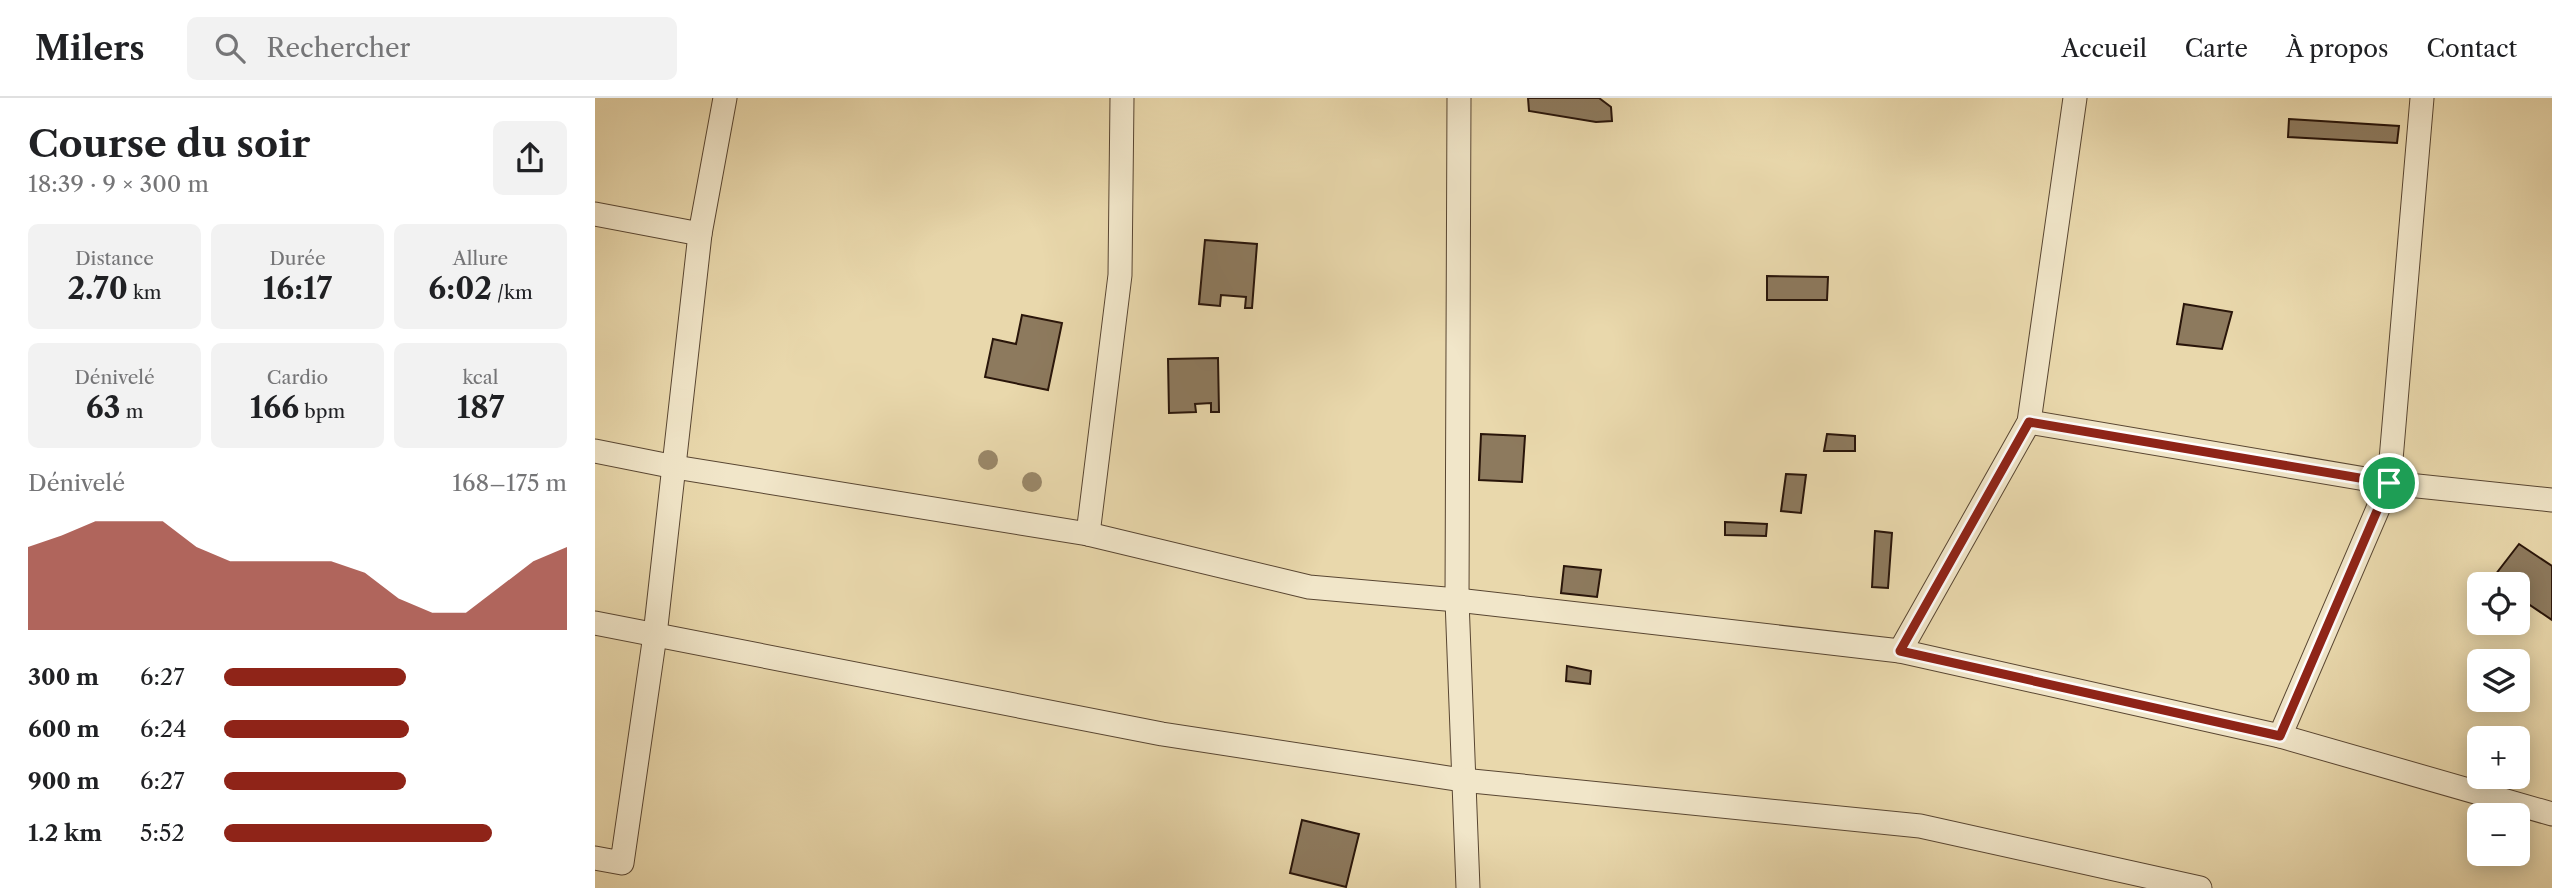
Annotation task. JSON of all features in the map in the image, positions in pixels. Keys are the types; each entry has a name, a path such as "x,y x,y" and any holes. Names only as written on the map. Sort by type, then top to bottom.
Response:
{"street":[{"path":"595,858 622,863 656,635 700,234 725,98"},
{"path":"1088,534 1120,275 1122,98"},
{"path":"1459,98 1457,600 1468,888"},
{"path":"1900,651 2029,422 2075,98"},
{"path":"2280,736 2389,483 2422,98"},
{"path":"595,214 700,234"},
{"path":"2029,422 2389,483 2552,500"},
{"path":"595,451 675,467 1088,534 1309,587 1457,600 1900,651 2280,736 2552,814"},
{"path":"595,623 1162,734 1462,780 1920,826 2200,888"}],"building":[{"path":"1528,98 1599,98 1611,107 1612,121 1596,122 1529,111"},
{"path":"2289,119 2399,126 2397,143 2288,137"},
{"path":"1205,240 1257,244 1252,308 1245,308 1246,297 1221,295 1220,306 1199,304"},
{"path":"1767,276 1828,277 1827,300 1767,300"},
{"path":"2184,304 2232,312 2222,349 2177,344"},
{"path":"1022,315 1062,323 1048,390 985,377 993,339 1016,344"},
{"path":"1218,358 1219,412 1211,412 1211,403 1195,404 1196,412 1169,413 1168,359"},
{"path":"1481,434 1525,436 1522,482 1479,480"},
{"path":"1827,434 1855,436 1855,451 1824,451"},
{"path":"1786,474 1806,475 1801,513 1781,511"},
{"path":"1725,522 1767,524 1766,536 1725,535"},
{"path":"1875,531 1892,533 1888,588 1872,587"},
{"path":"2519,544 2552,566 2552,620 2530,605 2530,572 2497,572"},
{"path":"1564,566 1601,570 1597,597 1561,593"},
{"path":"1567,666 1591,671 1590,684 1566,681"},
{"path":"1302,820 1359,834 1346,887 1290,873"}],"route":[{"path":"2029,422 2389,483 2280,736 1900,651 2029,422"}]}
